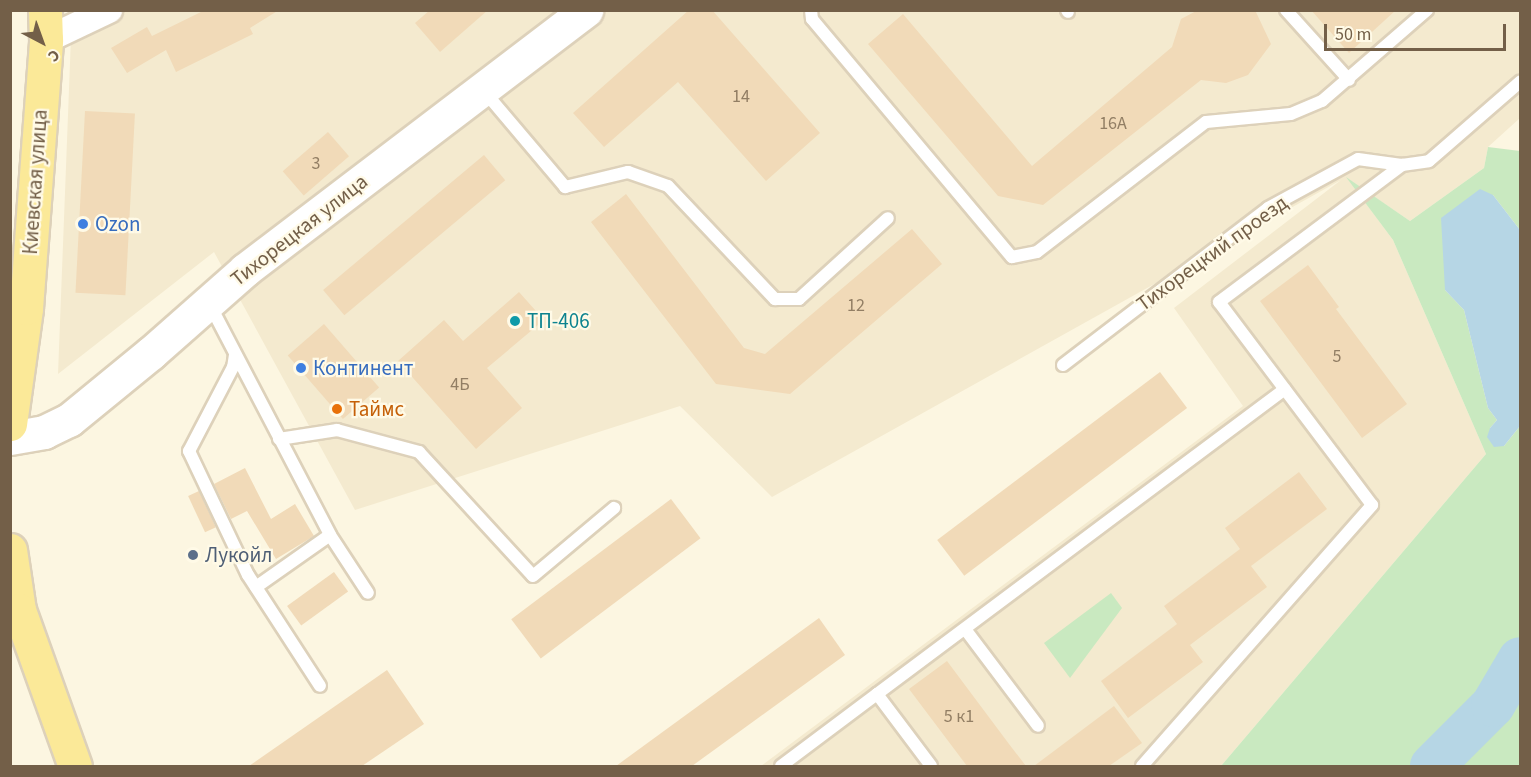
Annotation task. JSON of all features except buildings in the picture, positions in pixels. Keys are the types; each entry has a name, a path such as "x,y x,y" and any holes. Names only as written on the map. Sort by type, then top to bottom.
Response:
{"main road":[{"name":"Киевская улица","path":"10,423 26,308 46,25"},
{"path":"10,550 19,610 75,766"}],"street":[{"path":"46,25 109,10"},
{"name":"Тихорецкая улица","path":"10,438 44,432 69,420 152,353 245,270 586,10"}],"lane":[{"path":"811,10 812,19 1012,257 1037,252 1206,122 1291,114 1322,101 1349,80 1427,10"},
{"path":"1286,10 1349,80"},
{"name":"Тихорецкий проезд","path":"1063,365 1268,208 1358,159 1402,165 1429,161 1521,82"},
{"path":"483,90 565,187 628,172 668,186 775,298 799,299 888,218"},
{"path":"1142,766 1372,506 1219,302 1402,165"},
{"path":"208,301 330,535 368,593"},
{"path":"235,355 233,367 189,451 256,587 320,686"},
{"path":"781,766 1285,389"},
{"path":"279,439 337,430 419,452 533,576 614,508"},
{"path":"256,587 330,535"},
{"path":"965,629 1038,726"},
{"path":"877,694 931,766"}],"shaded area":[{"path":"72,11 1520,11 1520,118 1488,147 1484,168 1410,221 1348,179 1393,240 1486,454 1221,766 761,766 1243,406 1174,308 1341,180 772,497 680,406 355,510 214,252 58,374"}],"green space":[{"path":"1488,147 1520,151 1520,230 1493,195 1445,290 1464,310 1488,408 1497,420 1490,428 1504,446 1520,426 1520,766 1221,766 1486,454 1393,240 1346,177 1410,221 1484,168"},
{"path":"1111,593 1122,608 1070,678 1044,643"}],"water":[{"path":"1480,189 1493,195 1520,230 1520,426 1504,446 1494,447 1487,437 1490,428 1497,420 1488,408 1464,310 1445,290 1441,218"}],"waterway":[{"path":"1432,766 1493,705 1520,659"}],"place":[{"name":"Ozon","path":"83,224"},
{"name":"ТП-406","path":"515,321"},
{"name":"Континент","path":"301,368"},
{"name":"Таймс","path":"337,409"},
{"name":"Лукойл","path":"193,555"}]}
